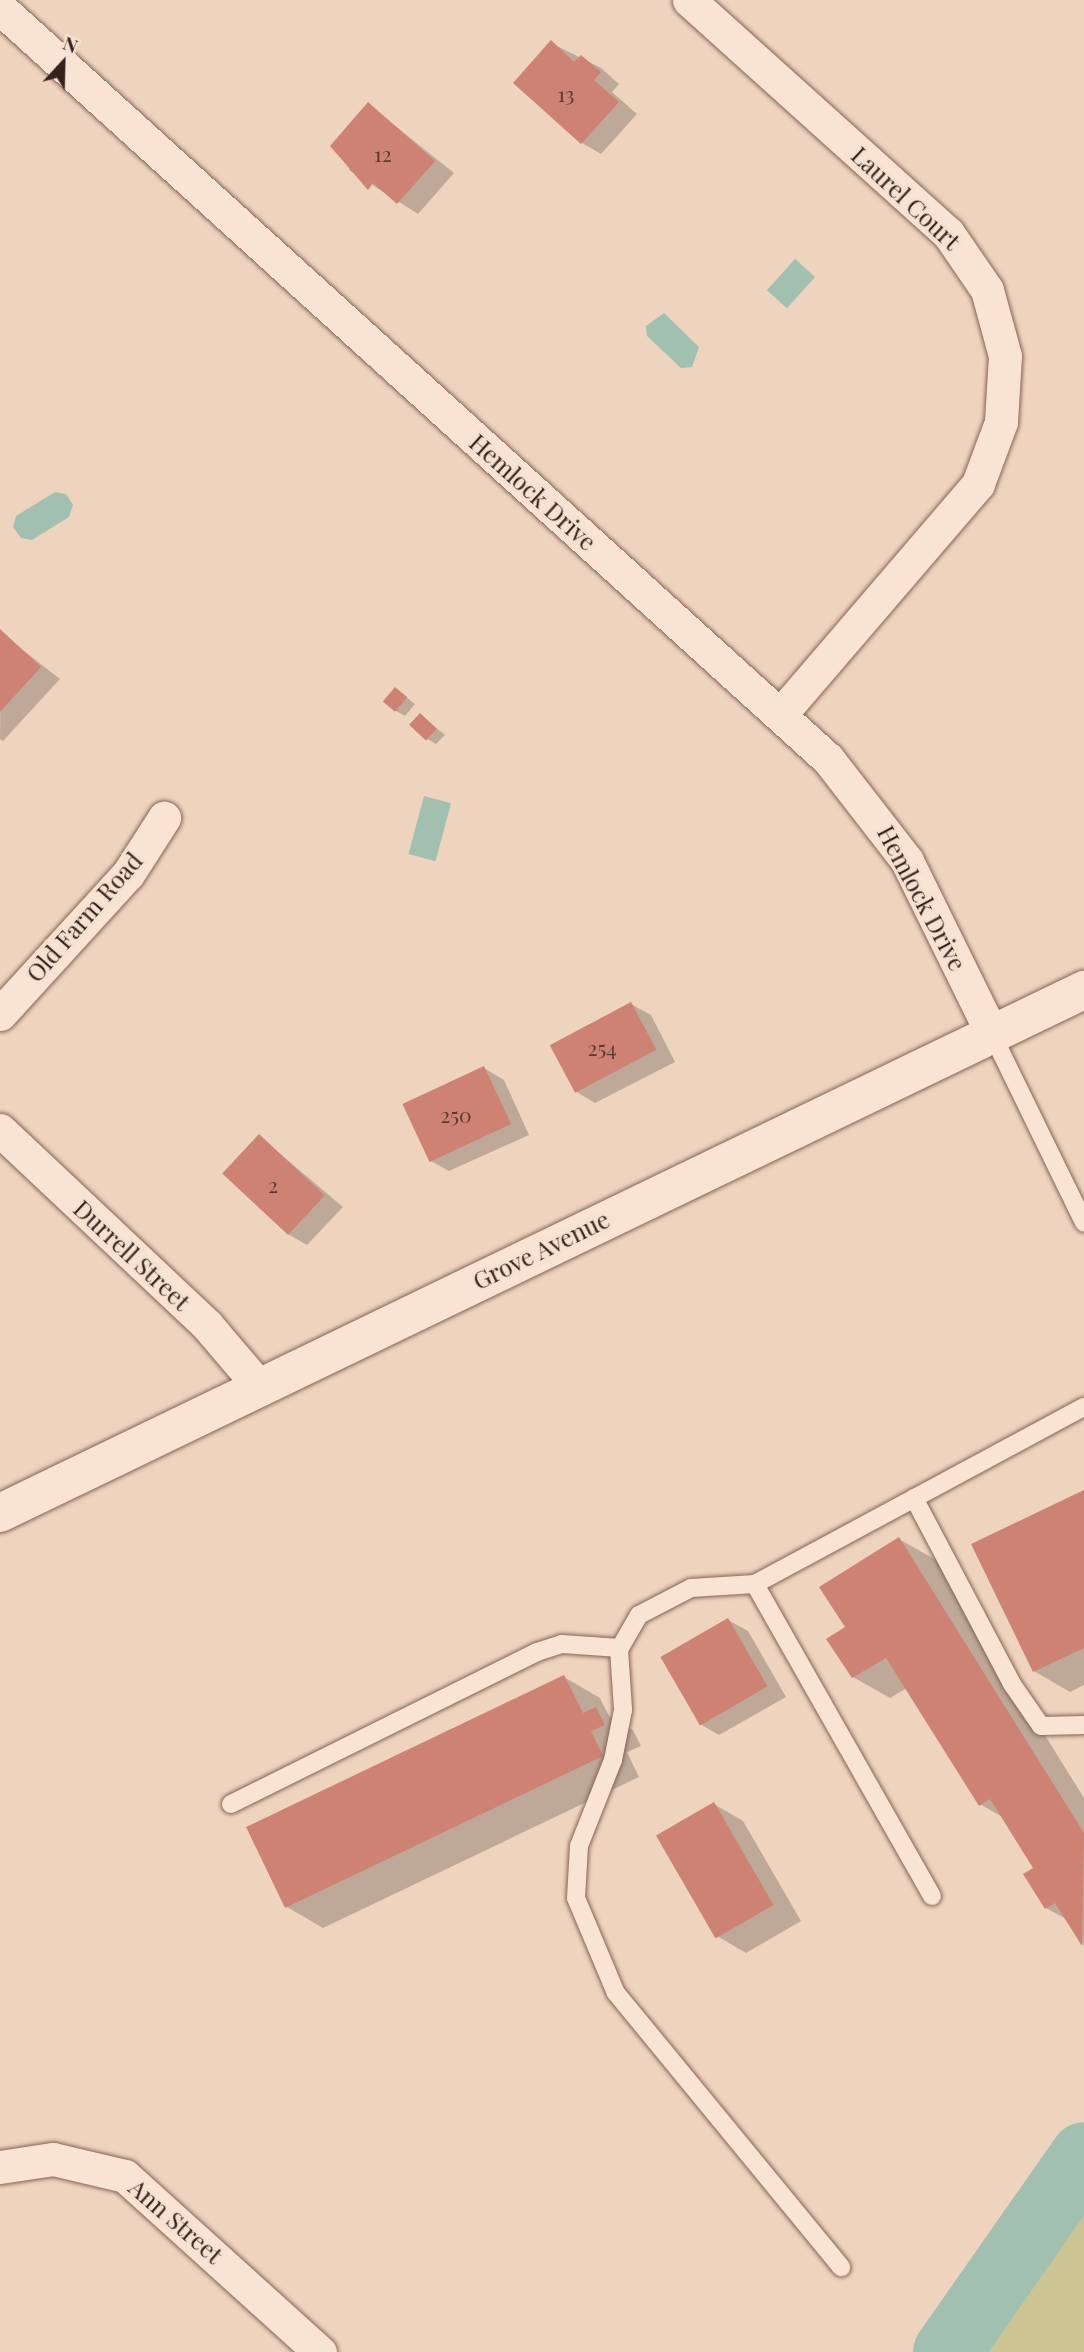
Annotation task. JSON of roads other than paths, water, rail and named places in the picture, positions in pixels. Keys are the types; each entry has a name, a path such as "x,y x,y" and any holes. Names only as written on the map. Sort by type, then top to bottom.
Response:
{"street":[{"name":"Laurel Court","path":"689,0 948,233 987,290 1005,356 1001,422 978,484 780,715"},
{"name":"Hemlock Drive","path":"0,8 780,715 880,819 992,1034"},
{"name":"Old Farm Road","path":"0,1014 128,874 164,818"},
{"name":"Grove Avenue","path":"0,1513 258,1385 1084,990"},
{"name":"Durrell Street","path":"0,1130 206,1325 258,1385"},
{"name":"Ann Street","path":"0,2167 53,2159 124,2176 149,2192 320,2352"}],"lane":[{"path":"992,1034 1084,1223"},
{"path":"841,2267 616,1993 576,1898 579,1846 613,1760 623,1710 620,1648 639,1615 691,1588 755,1584 1084,1407"},
{"path":"914,1498 1012,1684 1041,1726 1084,1725"},
{"path":"755,1584 932,1896"},
{"path":"231,1804 537,1652 562,1643 620,1648"}],"waterway":[{"path":"947,2352 1084,2156"}]}
